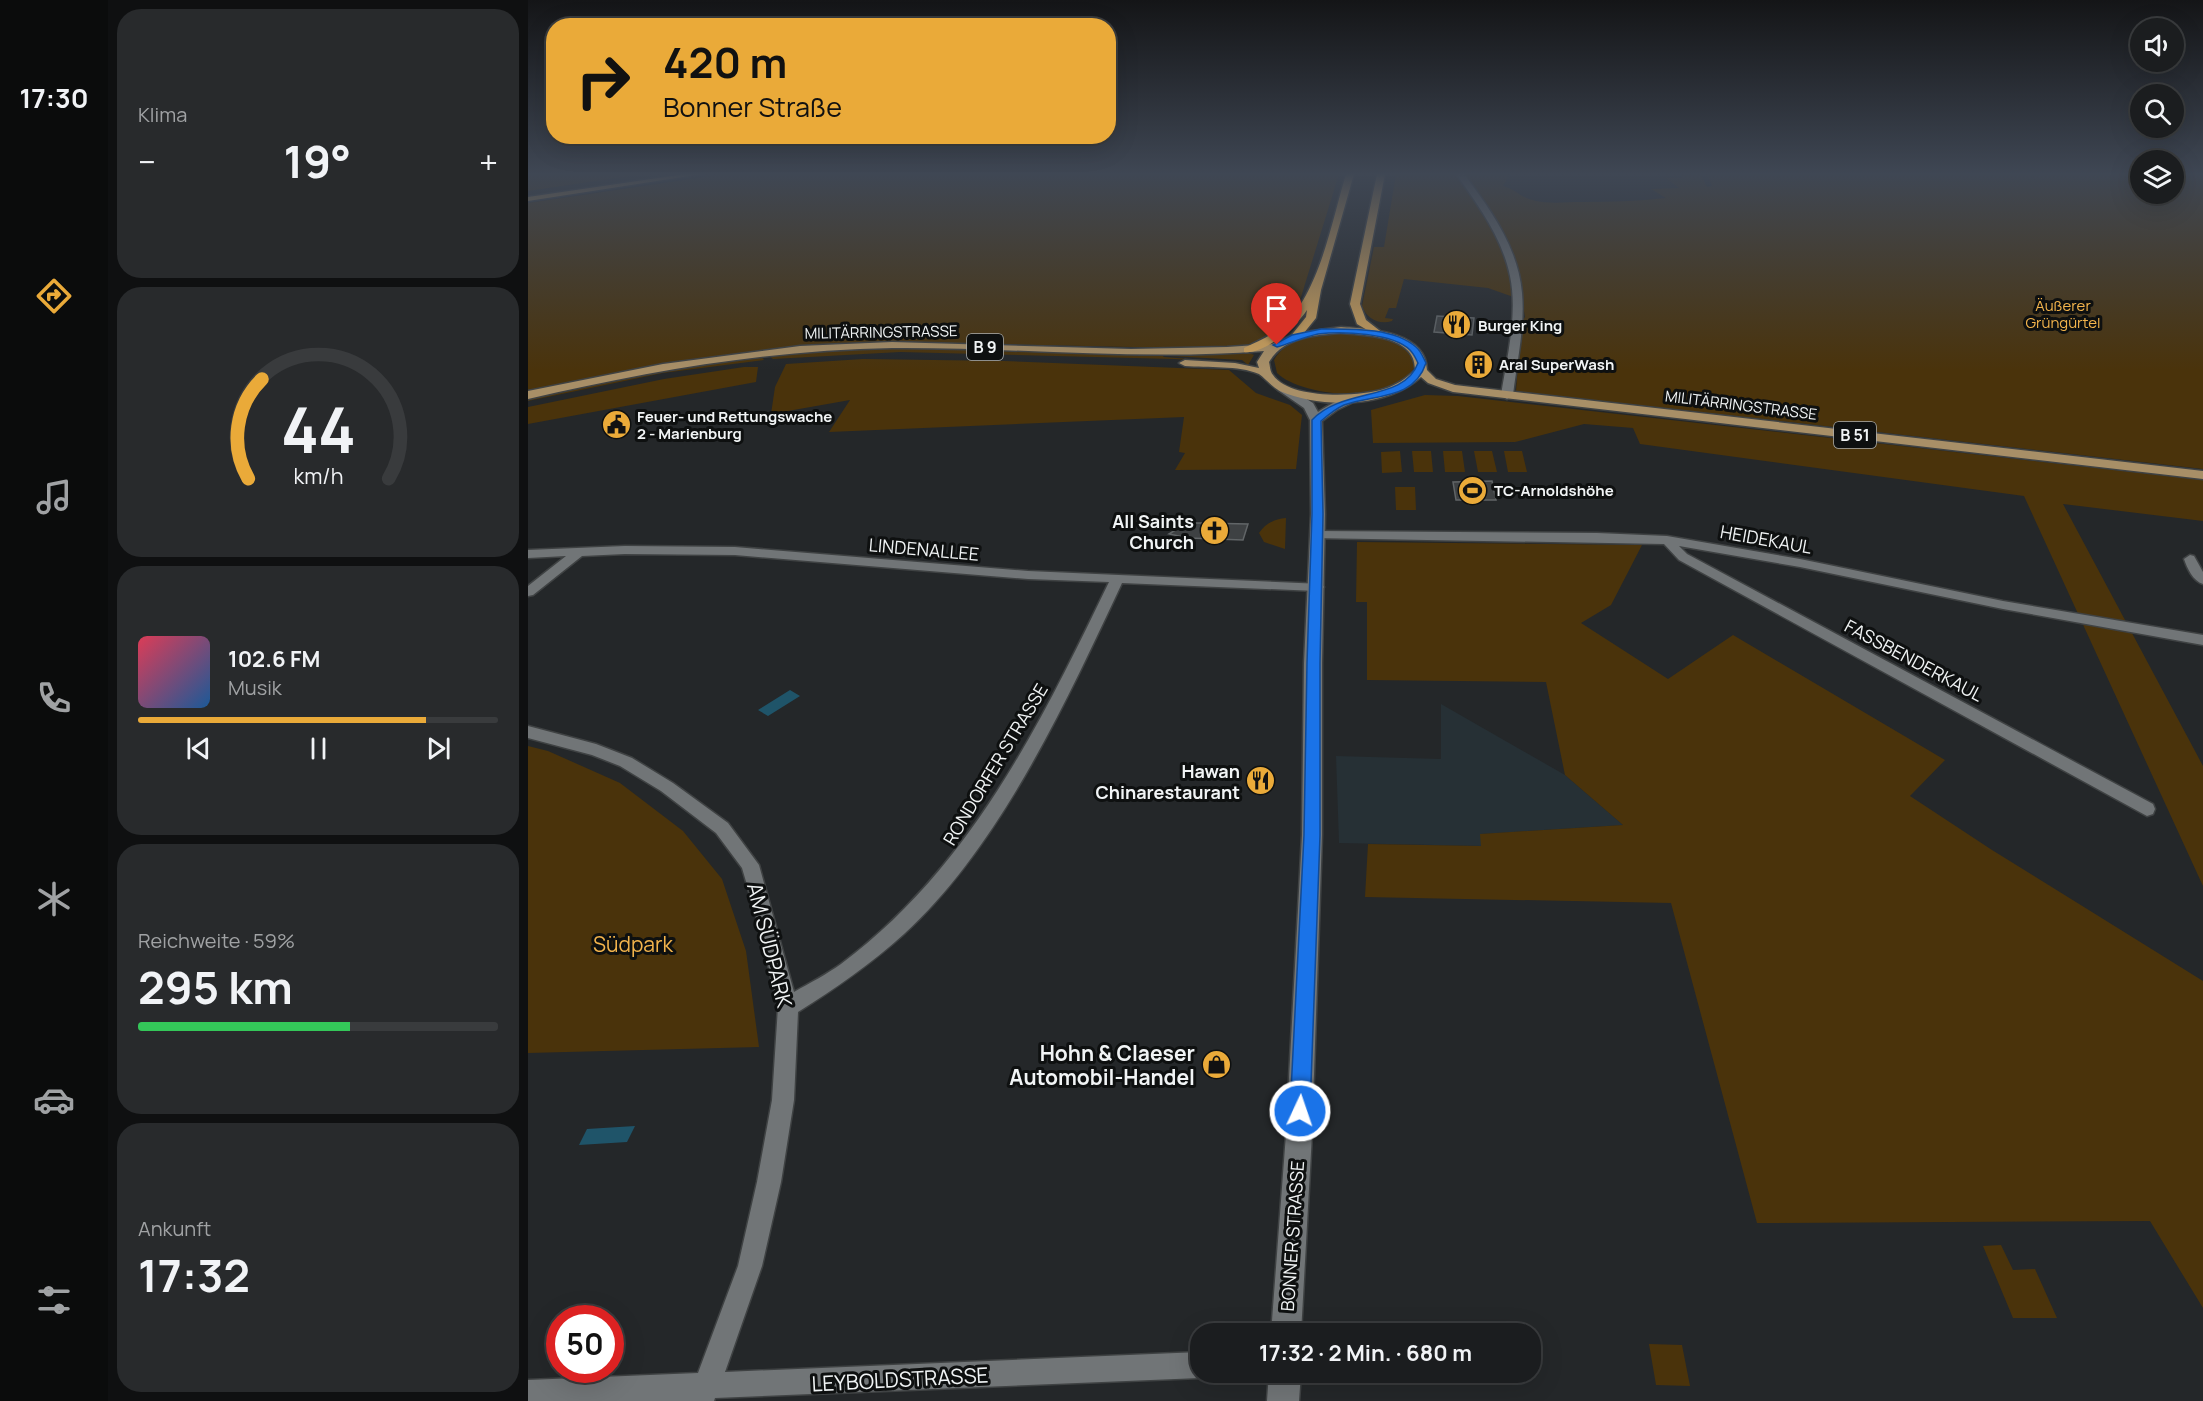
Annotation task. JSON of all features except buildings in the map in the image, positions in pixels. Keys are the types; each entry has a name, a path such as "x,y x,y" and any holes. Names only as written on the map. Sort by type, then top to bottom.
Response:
{"highway":[{"path":"1295,337 1311,318 1316,290 1330,239"},
{"path":"1368,239 1355,310 1361,322 1379,334"},
{"path":"1248,350 1278,335 1298,316 1316,290"}],"main road":[{"path":"1501,239 1514,268 1518,294 1507,395"},
{"name":"B 9","path":"1263,372 1282,388 1323,397 1356,398 1383,394 1401,388 1421,371 1421,358 1415,350 1397,339 1379,334 1332,331 1295,337 1274,347"},
{"name":"MILITÄRRINGSTRASSE","path":"528,395 618,375 703,361 833,347 894,345 1206,352 1274,347"},
{"path":"1263,372 1264,358 1274,347"},
{"name":"MILITÄRRINGSTRASSE","path":"528,404 600,387 685,372 833,356 896,355 1132,361 1224,365 1263,372"},
{"name":"MILITÄRRINGSTRASSE","path":"1421,371 1432,381 1454,388"},
{"path":"1282,388 1309,405 1316,420 1333,407 1356,398"},
{"name":"MILITÄRRINGSTRASSE","path":"1401,388 1454,388 2203,475"},
{"name":"BONNER STRASSE","path":"1287,1323 1299,1134 1312,835 1313,663 1317,586 1316,420"},
{"path":"1283,1401 1284,1383"}],"street":[{"name":"HEIDEKAUL","path":"1317,535 1666,540 1800,563 2003,606 2203,640"},
{"name":"FASSBENDERKAUL","path":"1666,540 1683,557 2147,809"},
{"name":"LINDENALLEE","path":"528,554 668,549 764,552 932,568 1117,579 1317,586"},
{"path":"528,592 580,551"},
{"path":"2190,559 2193,568 2203,580"},
{"name":"RONDORFER STRASSE","path":"788,1007 849,971 877,948 905,924 954,868 1027,756 1084,650 1117,579"},
{"name":"AM SÜDPARK","path":"528,732 596,750 626,762 667,787 722,828 750,865 788,1007 783,1100 769,1182 750,1266 704,1394"},
{"name":"LEYBOLDSTRASSE","path":"528,1393 704,1394 1190,1366"}],"shaded area":[{"path":"1441,704 1565,775 1623,825 1481,834 1481,846 1339,843 1336,756 1441,759"}],"green space":[{"path":"528,239 1319,239 1297,310 1274,336 1253,346 1178,348 901,342 833,344 693,360 528,392"},
{"name":"Äußerer Grüngürtel","path":"1385,239 2203,239 2203,469 1516,391 1521,323 1525,317 1522,300 1488,288 1404,279 1396,308 1389,308 1385,318 1393,319 1392,321 1378,321 1370,318 1362,306 1374,247 1384,247"},
{"path":"1332,333 1367,335 1399,345 1415,361 1409,376 1396,386 1377,392 1355,394 1309,389 1290,382 1277,373 1274,360 1285,347 1307,337"},
{"path":"944,348 1159,353 1164,357 1241,363 1174,359 900,352 773,359 768,355 849,349"},
{"path":"1164,353 1249,353 1254,355 1248,365 1242,360 1170,356"},
{"path":"761,356 764,360 663,373 528,401 528,398 635,375"},
{"path":"863,359 1004,361 1229,370 1256,393 1290,405 1302,415 1296,469 1175,470 1185,453 1179,452 1184,417 829,432 850,400 771,414 775,387 786,364"},
{"path":"758,367 756,382 528,424 528,407 664,379"},
{"path":"1425,395 1458,396 2203,480 2203,521 2063,504 2203,766 2203,886 2024,496 1640,444 1633,428 1584,424 1515,442 1373,443 1371,410"},
{"path":"1400,451 1402,472 1382,473 1381,452"},
{"path":"1412,451 1431,451 1433,472 1414,472"},
{"path":"1443,451 1462,451 1465,472 1445,472"},
{"path":"1474,451 1492,451 1497,472 1478,472"},
{"path":"1504,451 1522,451 1527,472 1508,472"},
{"path":"1395,487 1415,487 1416,510 1396,510"},
{"path":"1286,518 1285,549 1264,542 1259,533 1271,522"},
{"path":"1357,542 1642,545 1611,605 1581,623 1668,679 1733,635 1945,760 1910,796 1992,850 2203,981 2203,1308 2150,1221 1757,1223 1671,903 1365,897 1368,844 1481,846 1480,834 1623,825 1565,775 1546,682 1367,680 1367,602 1356,602"},
{"name":"Südpark","path":"528,746 548,751 620,783 683,831 722,879 746,951 759,1047 528,1053"},
{"path":"2001,1245 2013,1270 2035,1269 2057,1318 2013,1318 1983,1246"},
{"path":"1649,1344 1682,1345 1690,1386 1656,1385"}],"water":[{"path":"790,690 800,696 768,716 758,710"},
{"path":"635,1126 627,1142 579,1145 587,1129"}],"place":[{"name":"Burger King","path":"1457,325"},
{"name":"Aral SuperWash","path":"1478,364"},
{"name":"Feuer- und Rettungswache 2 - Marienburg","path":"616,425"},
{"name":"TC-Arnoldshöhe","path":"1473,490"},
{"name":"All Saints Church","path":"1215,531"},
{"name":"Hawan Chinarestaurant","path":"1261,781"},
{"name":"Hohn & Claeser Automobil-Handel","path":"1216,1065"}],"route":[{"path":"1277,345 1306,334 1341,330 1369,332 1404,342 1415,350 1422,363 1418,376 1401,388 1393,392 1356,398 1342,403 1316,420 1318,514 1313,663 1312,835 1300,1111"}]}
